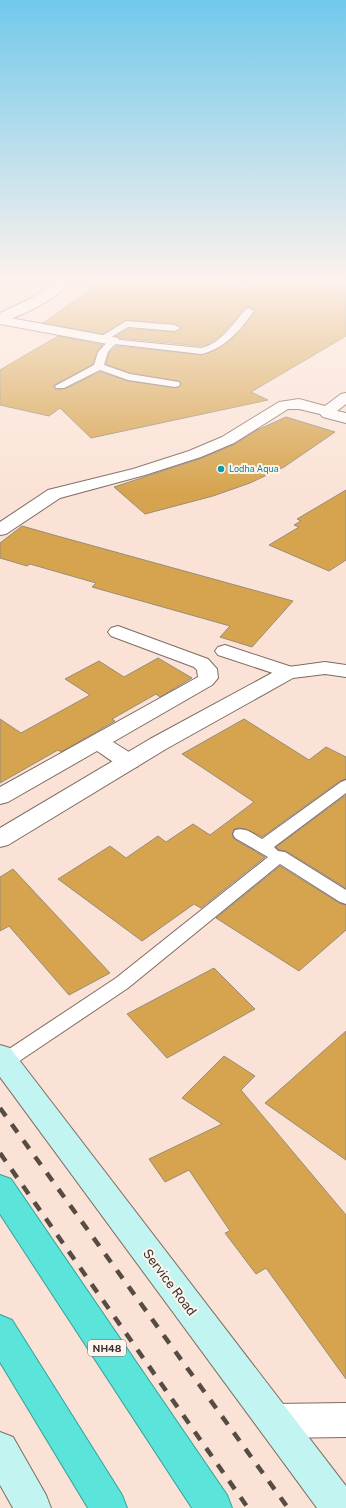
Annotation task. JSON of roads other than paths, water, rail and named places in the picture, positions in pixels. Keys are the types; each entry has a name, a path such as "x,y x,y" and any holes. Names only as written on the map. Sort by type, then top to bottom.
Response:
{"highway":[{"name":"NH48","path":"0,1188 214,1508"},
{"path":"0,1331 109,1508"}],"main road":[{"name":"Service Road","path":"2,1058 340,1508"},
{"path":"0,1450 33,1508"}],"street":[{"path":"326,411 346,397"},
{"path":"0,530 54,494 139,472 195,454 228,440 284,405 299,404 326,411 328,414 346,418"},
{"path":"0,797 208,678 207,668 201,663 118,632"},
{"path":"225,651 288,672"},
{"path":"0,839 129,762 288,672 315,668 344,668"},
{"path":"98,742 129,762"},
{"path":"274,1421 346,1420"}],"lane":[{"path":"99,366 100,355 103,350"},
{"path":"60,386 99,366 128,377 175,384"},
{"path":"263,847 346,785"},
{"path":"241,834 346,898"},
{"path":"2,1058 122,983 279,856"}],"railway":[{"path":"0,1108 288,1508"},
{"path":"0,1153 248,1508"}],"place":[{"name":"Lodha Aqua","path":"221,469"}]}
